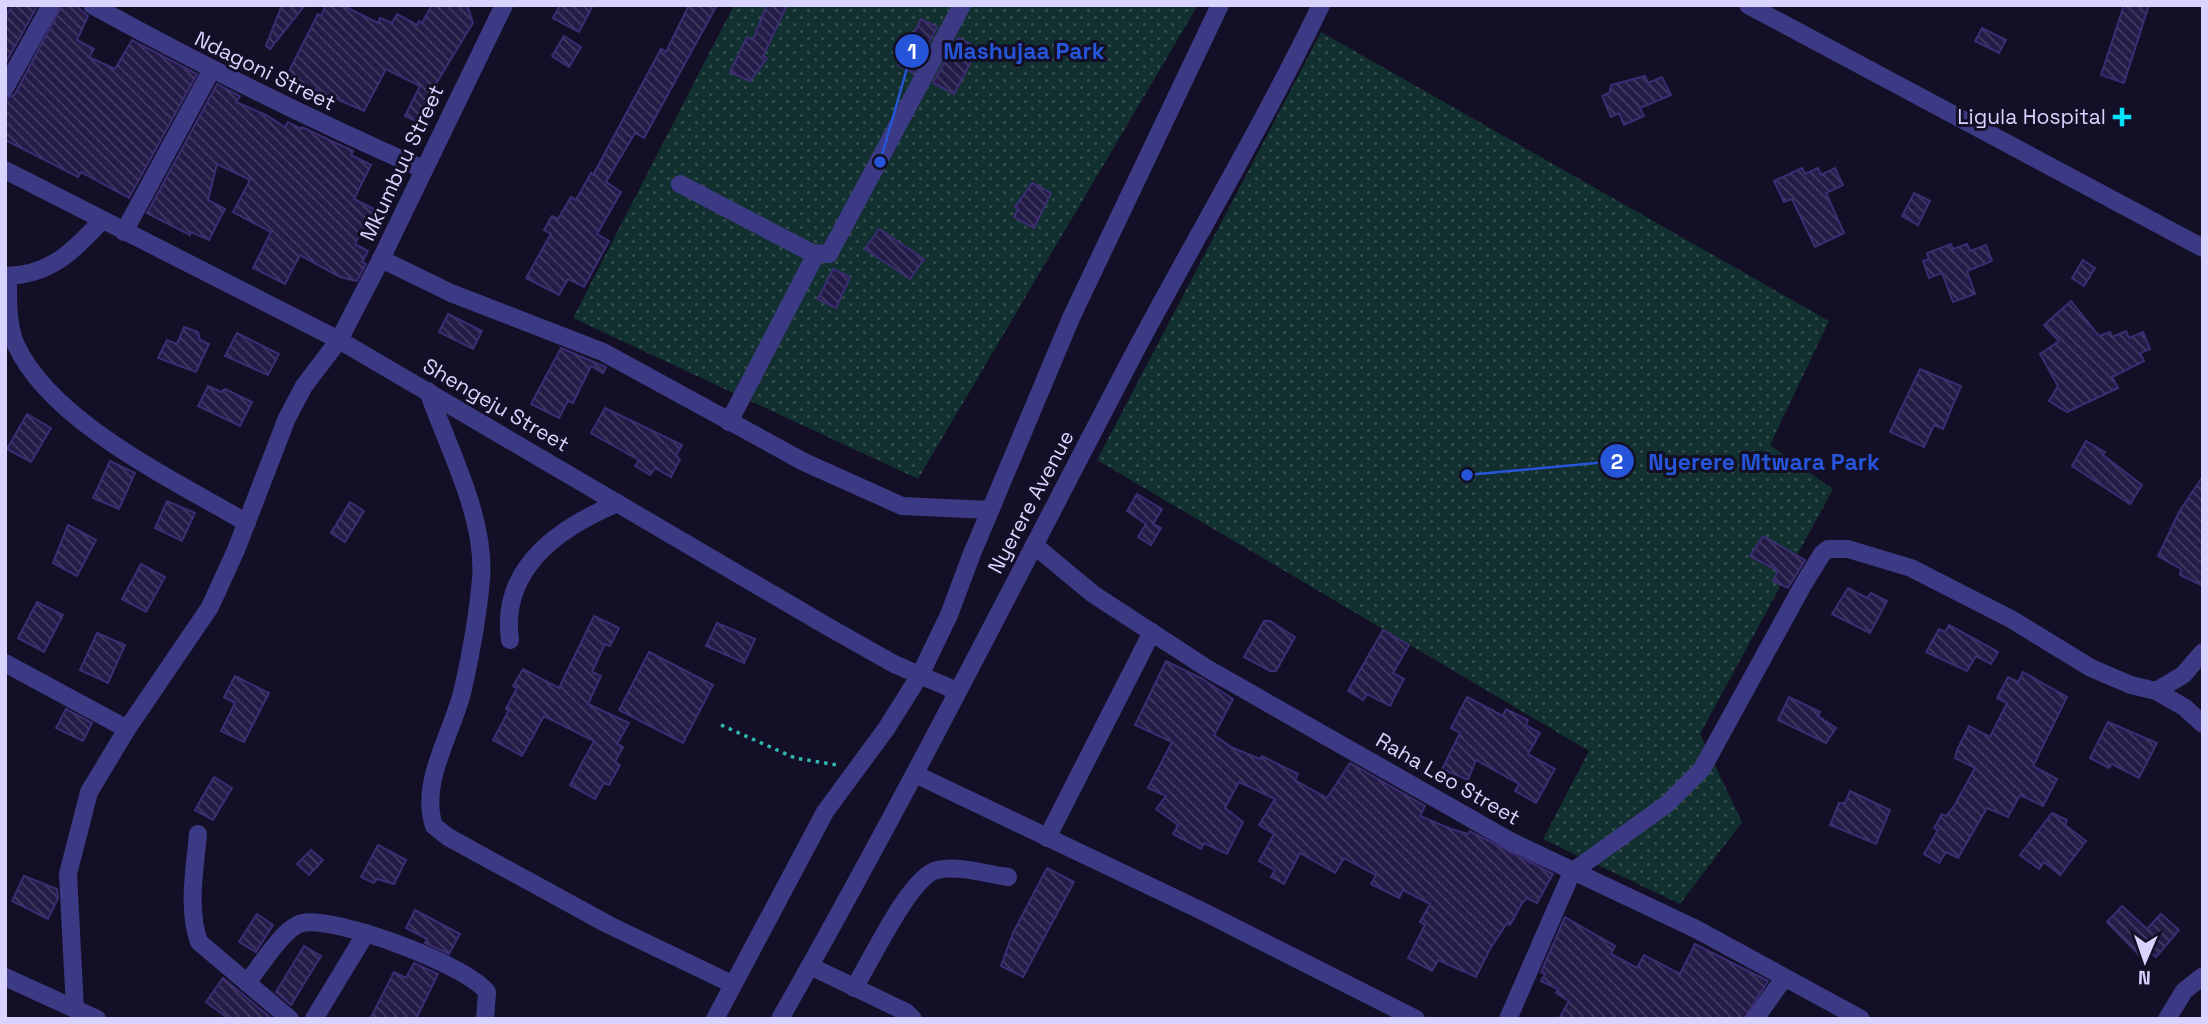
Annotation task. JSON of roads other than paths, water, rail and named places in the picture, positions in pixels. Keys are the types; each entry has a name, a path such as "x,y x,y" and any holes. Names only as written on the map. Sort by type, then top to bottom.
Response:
{"street":[{"path":"5,88 51,5"},
{"name":"Ndagoni Street","path":"92,5 211,72 323,126 423,169"},
{"path":"680,184 816,254 829,254 959,10 940,5"},
{"path":"715,1019 825,812 920,675 949,615 990,510 1072,317 1220,5"},
{"name":"Nyerere Avenue","path":"780,1019 915,775 1321,5"},
{"path":"1748,5 2203,248"},
{"name":"Mkumbuu Street","path":"75,1009 68,874 89,792 127,729 210,607 247,523 287,418 304,386 339,340 382,259 501,6"},
{"path":"124,232 211,72"},
{"name":"Shengeju Street","path":"5,170 339,340 825,625 920,675 957,691"},
{"path":"102,220 73,252 53,265 33,274 6,276 9,319 16,345 63,405 94,431 247,523"},
{"path":"729,422 816,254"},
{"path":"382,259 452,293 603,352 804,462 902,506 990,510"},
{"path":"428,391 477,522 481,548 481,579 463,691 429,798 434,826 448,837 609,925 732,984"},
{"path":"510,640 508,615 515,588 538,550 583,517 618,503"},
{"name":"Raha Leo Street","path":"1034,545 1093,594 1218,676 1512,842 1696,929 1861,1019"},
{"path":"1508,1019 1572,872 1667,804 1696,777 1760,669 1815,564 1828,549 1848,549 1911,568 2011,619 2091,668 2131,685 2157,691 2184,707 2203,724"},
{"path":"1047,838 1152,632"},
{"path":"2157,691 2183,675 2203,652"},
{"path":"5,663 127,729"},
{"path":"915,775 1202,911 1416,1019"},
{"path":"198,834 193,898 194,929 199,942 290,1019"},
{"path":"854,988 893,918 926,877 936,870 1008,877"},
{"path":"247,983 283,938 301,923 366,933 471,976 487,992 485,1019"},
{"path":"314,1019 366,933"},
{"path":"810,966 906,1012 914,1019"},
{"path":"2167,1019 2184,991 2203,976"},
{"path":"5,977 97,1019"},
{"path":"1755,1019 1784,978"}],"place":[{"name":"Ligula Hospital","path":"2122,117"},
{"name":"Mashujaa Park","path":"880,162"},
{"name":"Nyerere Mtwara Park","path":"1467,475"}]}
